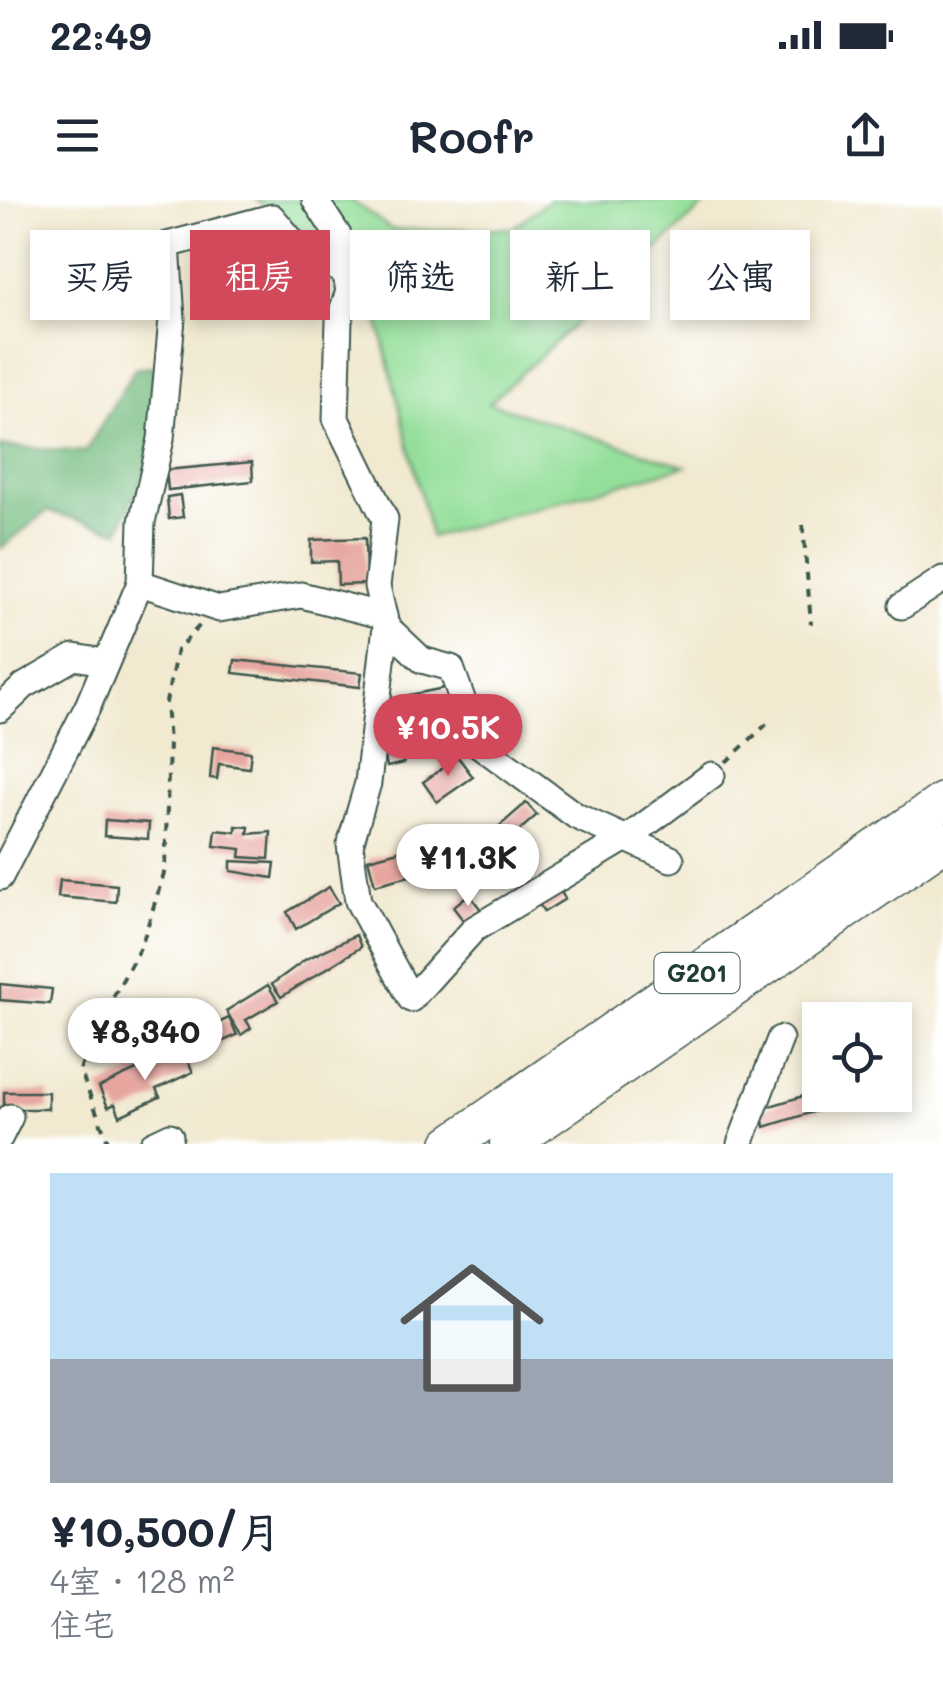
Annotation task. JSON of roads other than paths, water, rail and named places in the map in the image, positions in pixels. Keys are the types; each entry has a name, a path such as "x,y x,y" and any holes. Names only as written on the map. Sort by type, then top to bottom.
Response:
{"highway":[{"name":"G201","path":"451,1144 943,802"},
{"name":"G201","path":"509,1144 943,842"}],"street":[{"path":"315,200 338,235 350,291 339,320 336,419 385,519 377,586 385,621 368,783 350,846 358,901 410,999 474,929 625,839 712,776"},
{"path":"0,877 88,706 140,583 142,522 161,439 172,319 167,245 272,216 298,248 346,273"},
{"path":"902,606 943,580"},
{"path":"140,583 218,608 300,595 385,621 422,660 451,668 478,744 576,816 671,859"},
{"path":"0,709 24,686 74,657 104,662"},
{"path":"740,1144 780,1040"}]}
